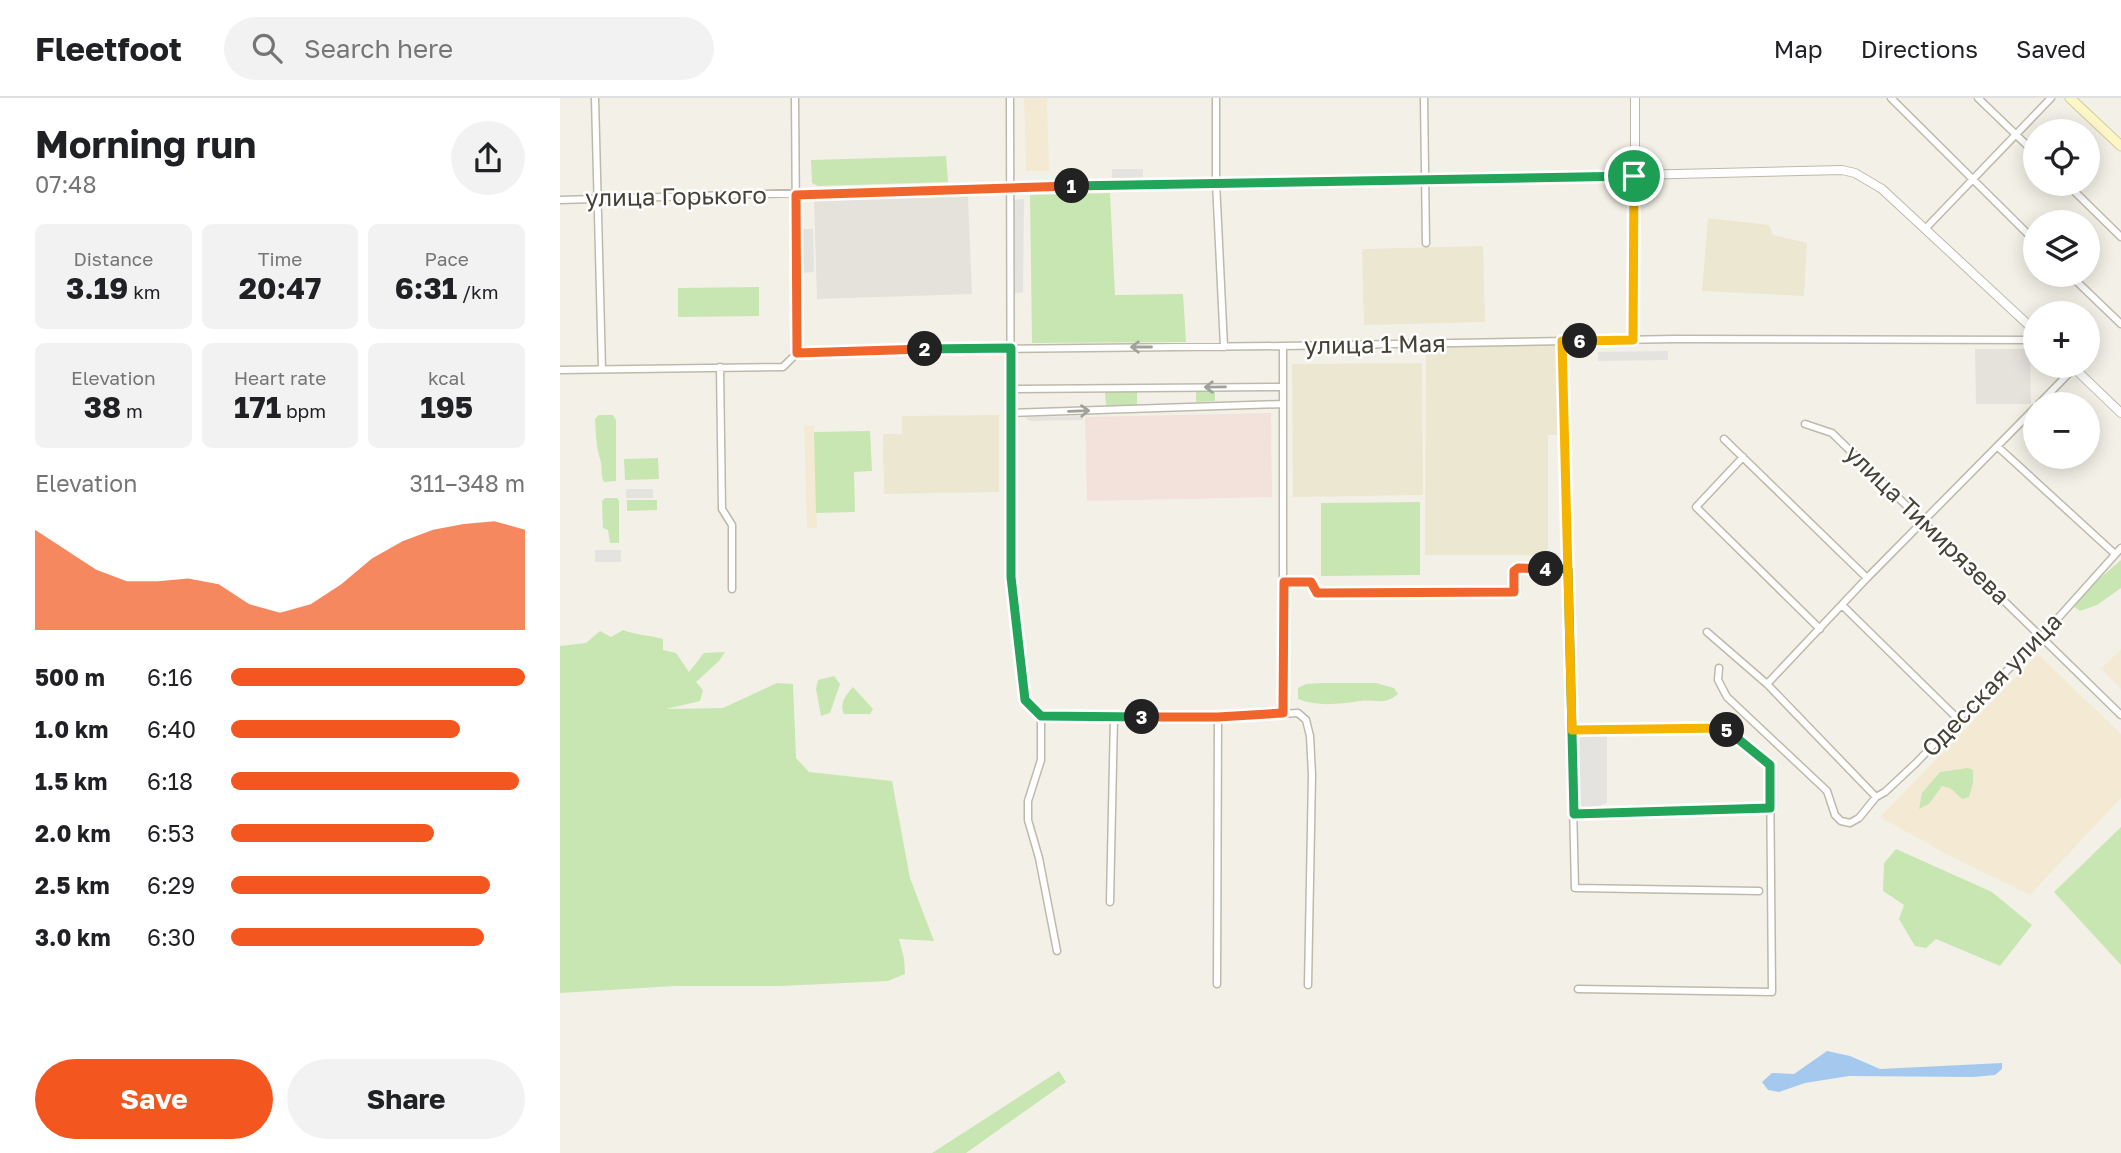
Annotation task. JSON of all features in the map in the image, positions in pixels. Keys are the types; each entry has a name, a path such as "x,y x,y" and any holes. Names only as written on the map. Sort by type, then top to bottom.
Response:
{"main road":[{"path":"2070,98 2121,146"}],"street":[{"path":"595,98 602,369"},
{"path":"795,98 797,353"},
{"path":"1010,98 1011,577 1025,700 1041,716 1218,717 1298,713 1306,720 1310,736 1312,775 1308,985"},
{"path":"1216,98 1216,182 1224,347"},
{"path":"1423,98 1426,243"},
{"path":"1633,340 1635,98"},
{"path":"1891,98 2023,229"},
{"path":"1978,98 2023,141"},
{"path":"2023,320 1925,229 2051,98"},
{"name":"улица Горького","path":"560,200 1216,182 1842,170 1855,173 1882,189 1925,229"},
{"path":"2079,196 2121,237"},
{"path":"2082,287 2121,324"},
{"name":"улица 1 Мая","path":"560,370 783,367 797,353 1011,348 1633,340 2023,340"},
{"path":"1562,341 1575,888 1759,891"},
{"path":"1283,346 1283,713"},
{"path":"720,367 722,509 732,525 733,589"},
{"path":"2050,392 2063,378"},
{"path":"2084,378 2121,413"},
{"path":"1010,389 1283,387"},
{"path":"1010,413 1283,404"},
{"path":"1767,684 1867,578 2023,421"},
{"name":"улица Тимирязева","path":"1805,424 1832,433 2121,715"},
{"path":"1724,439 1867,578"},
{"path":"1998,447 2115,554"},
{"path":"1743,457 1696,507 1820,629"},
{"name":"Одесская улица","path":"1719,668 1718,680 1727,698 1828,791 1835,815 1841,821 1850,823 1859,818 1876,797 1895,784 2042,636 2121,548"},
{"path":"1284,582 1311,582 1317,593 1514,592 1513,575 1518,568 1568,569"},
{"path":"1843,606 1958,719"},
{"path":"1707,632 1767,684 1876,797"},
{"path":"1041,716 1041,760 1028,801 1028,820 1039,858 1057,951"},
{"path":"1110,902 1114,717"},
{"path":"1217,984 1218,717"},
{"path":"1572,730 1725,728 1770,765 1772,992 1578,989"},
{"path":"1574,814 1770,808"}],"shaded area":[{"path":"1024,98 1047,98 1049,171 1026,171"},
{"path":"1112,169 1143,169 1143,177 1112,178"},
{"path":"968,196 972,294 817,299 814,200"},
{"path":"1024,199 1023,293 1011,293 1011,200"},
{"path":"1708,218 1769,225 1773,235 1807,243 1804,296 1702,291"},
{"path":"802,229 813,229 814,272 803,273"},
{"path":"1483,246 1485,322 1364,325 1362,249"},
{"path":"1562,341 1565,435 1548,435 1548,555 1425,555 1426,344"},
{"path":"1975,349 2023,349 2023,378 2031,378 2031,392 2023,392 2023,404 1976,404"},
{"path":"1668,351 1668,360 1598,361 1598,352"},
{"path":"1422,363 1423,495 1293,497 1292,364"},
{"path":"1271,413 1272,497 1087,501 1085,417"},
{"path":"999,415 999,492 884,494 883,434 902,434 902,416"},
{"path":"1083,416 1083,420 1029,421 1025,417"},
{"path":"804,426 814,426 817,528 807,528"},
{"path":"626,489 653,489 653,498 626,498"},
{"path":"595,550 621,550 621,562 595,562"},
{"path":"2121,649 2121,689 2101,669"},
{"path":"2038,654 2121,734 2121,798 2030,895 1944,853 1880,817"},
{"path":"1578,735 1607,736 1607,803 1590,809 1579,807"}],"green space":[{"path":"946,156 948,182 818,186 812,183 811,160"},
{"path":"1110,193 1115,295 1183,294 1186,342 1032,343 1030,195"},
{"path":"759,287 759,316 678,317 678,288"},
{"path":"1137,391 1137,405 1106,406 1105,392"},
{"path":"1196,391 1215,391 1215,401 1196,402"},
{"path":"599,415 613,415 616,420 616,481 604,482 603,479 595,419"},
{"path":"870,431 872,471 854,472 855,512 816,513 814,432"},
{"path":"658,458 659,479 625,480 624,459"},
{"path":"605,498 617,498 619,501 619,543 610,543 608,530 603,528 602,501"},
{"path":"627,500 657,500 657,510 627,511"},
{"path":"1420,502 1420,575 1321,576 1321,503"},
{"path":"2121,560 2121,588 2097,605 2080,611 2073,606 2083,593"},
{"path":"623,630 663,639 663,650 676,653 689,672 704,653 725,652 696,682 703,690 700,701 666,709 723,708 777,683 793,684 796,758 809,772 892,781 910,878 934,941 899,939 905,974 888,981 780,986 675,986 560,993 560,646 586,643 600,631 611,637"},
{"path":"834,676 840,684 830,713 821,716 816,689 818,680"},
{"path":"1376,683 1394,688 1398,694 1384,701 1336,704 1298,699 1298,688 1306,684"},
{"path":"853,687 873,709 870,714 844,714 843,703"},
{"path":"1968,768 1973,770 1969,797 1962,799 1950,788 1942,786 1929,804 1919,809 1922,793 1940,772"},
{"path":"2121,827 2121,965 2054,892"},
{"path":"1896,849 1992,892 2032,925 2000,966 1936,939 1926,948 1915,946 1899,919 1904,905 1883,891 1884,863"},
{"path":"1059,1071 1066,1082 966,1153 932,1153"}],"water":[{"path":"1827,1051 1850,1056 1880,1069 2002,1063 2002,1069 1995,1075 1973,1077 1849,1076 1805,1083 1779,1092 1768,1090 1762,1082 1772,1073 1794,1074"}],"route":[{"path":"1634,176 1109,184 796,195 797,353 1011,348 1011,577 1025,700 1041,716 1218,717 1283,713 1284,582 1311,582 1317,593 1514,592 1513,575 1518,568 1568,569 1572,730 1574,814 1770,808 1770,765 1725,728 1572,730 1567,546 1562,341 1633,340 1634,176"}]}
